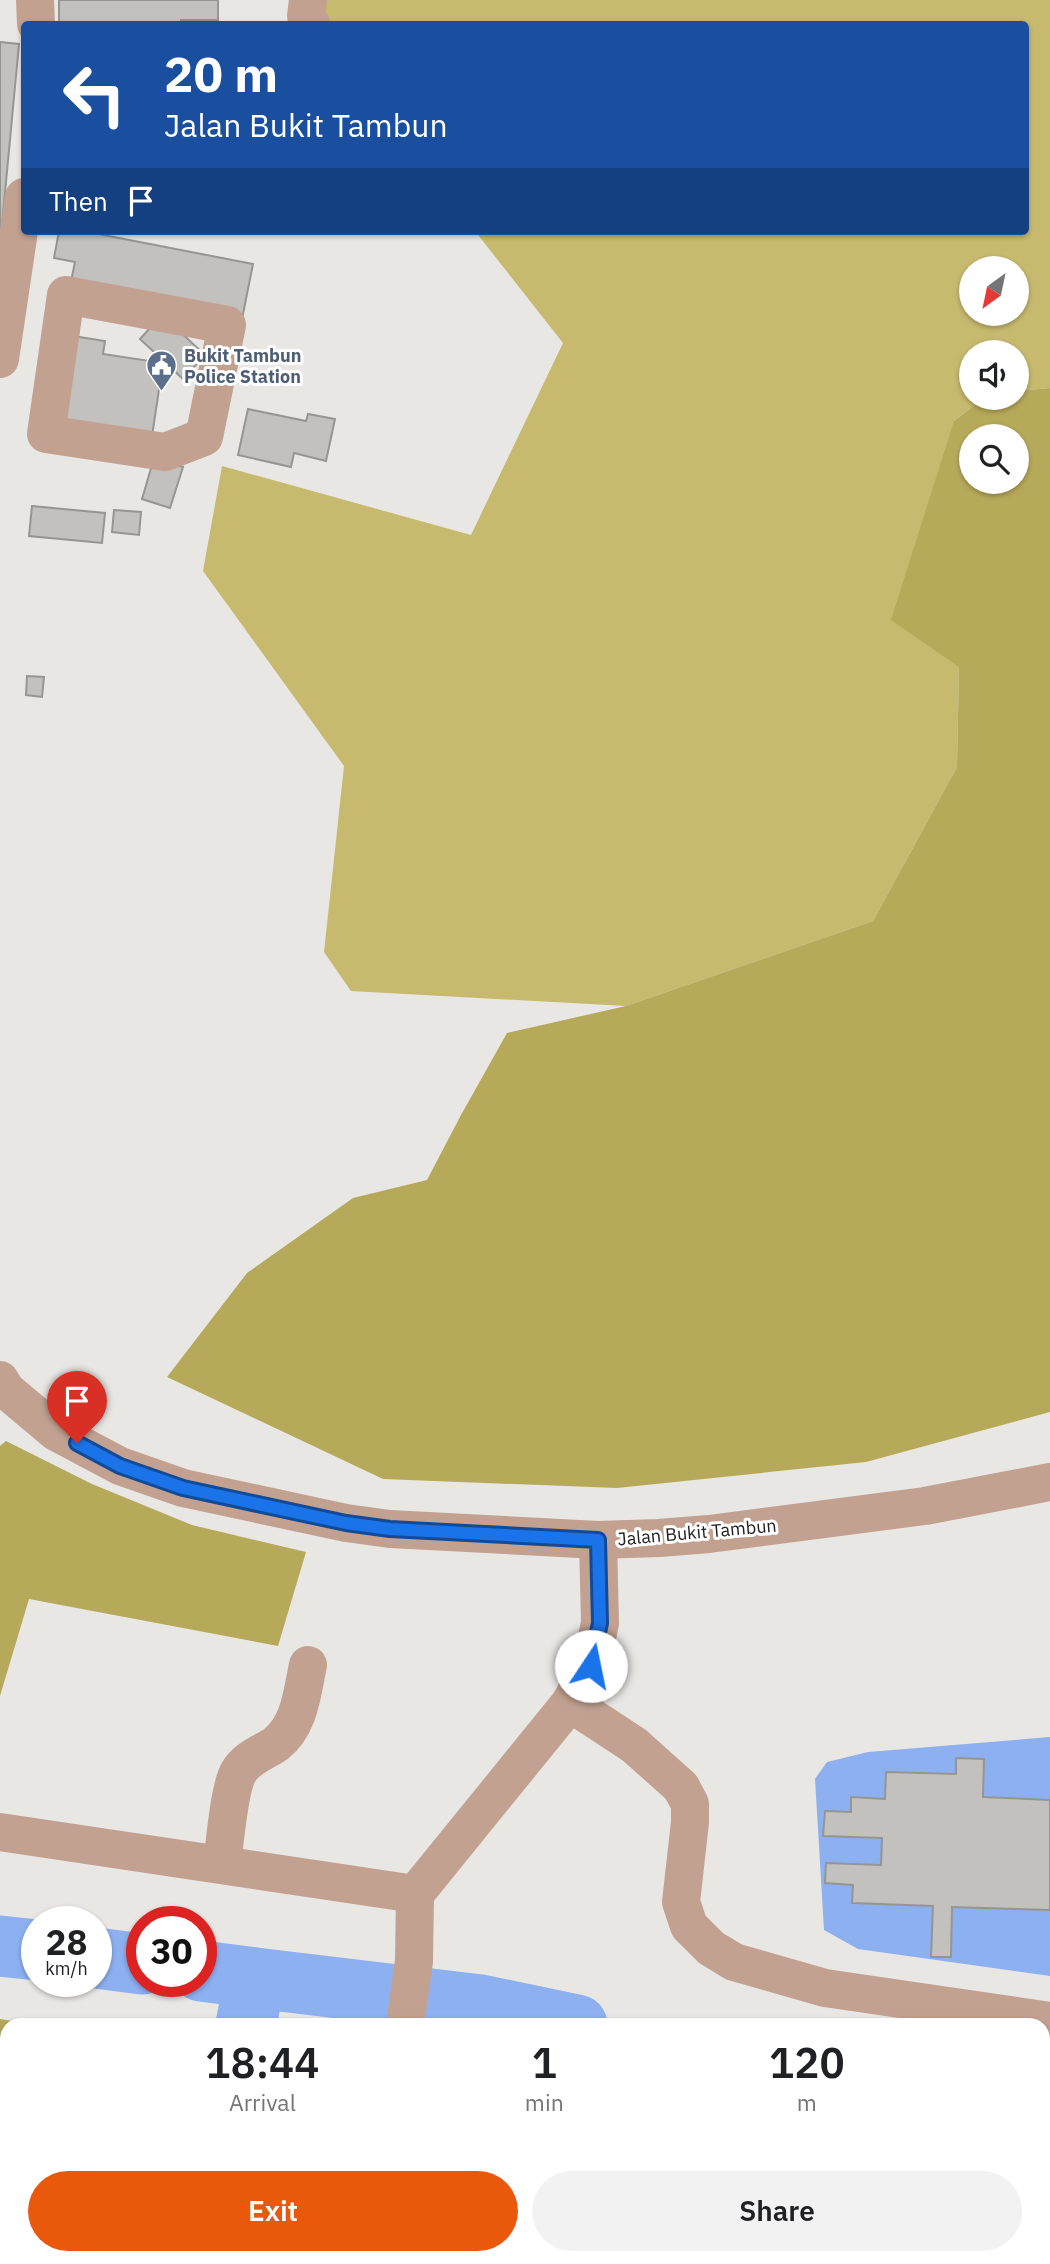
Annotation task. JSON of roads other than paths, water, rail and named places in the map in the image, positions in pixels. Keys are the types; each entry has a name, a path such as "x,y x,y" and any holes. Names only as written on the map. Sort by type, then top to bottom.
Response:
{"street":[{"path":"35,0 36,21"},
{"path":"308,0 306,16 309,21"},
{"path":"0,359 21,217"},
{"path":"66,295 227,325 204,437 165,452 46,434 53,378 66,295"},
{"path":"0,374 53,378"},
{"name":"Jalan Bukit Tambun","path":"0,1380 6,1390 56,1432 120,1466 183,1488 346,1523 390,1529 598,1540 709,1534 925,1506 1050,1482"},
{"path":"406,2018 414,1961 415,1894 570,1703 591,1666 600,1623 598,1540"},
{"path":"222,1864 238,1773 249,1760 276,1743 293,1727 307,1665"},
{"path":"570,1703 634,1745 681,1787 690,1804 681,1902 689,1926 711,1948 734,1962 825,1988 1030,2018"},
{"path":"0,1832 415,1894"}],"water":[{"path":"1050,1737 1050,1976 858,1949 824,1930 815,1779 827,1762 868,1752"}],"waterway":[{"path":"0,1946 21,1948"},
{"path":"112,1960 126,1962"},
{"path":"217,1973 255,1978"},
{"path":"247,2018 255,1978 481,2005 543,2018"}],"place":[{"name":"Bukit Tambun Police Station","path":"161,392"}]}
